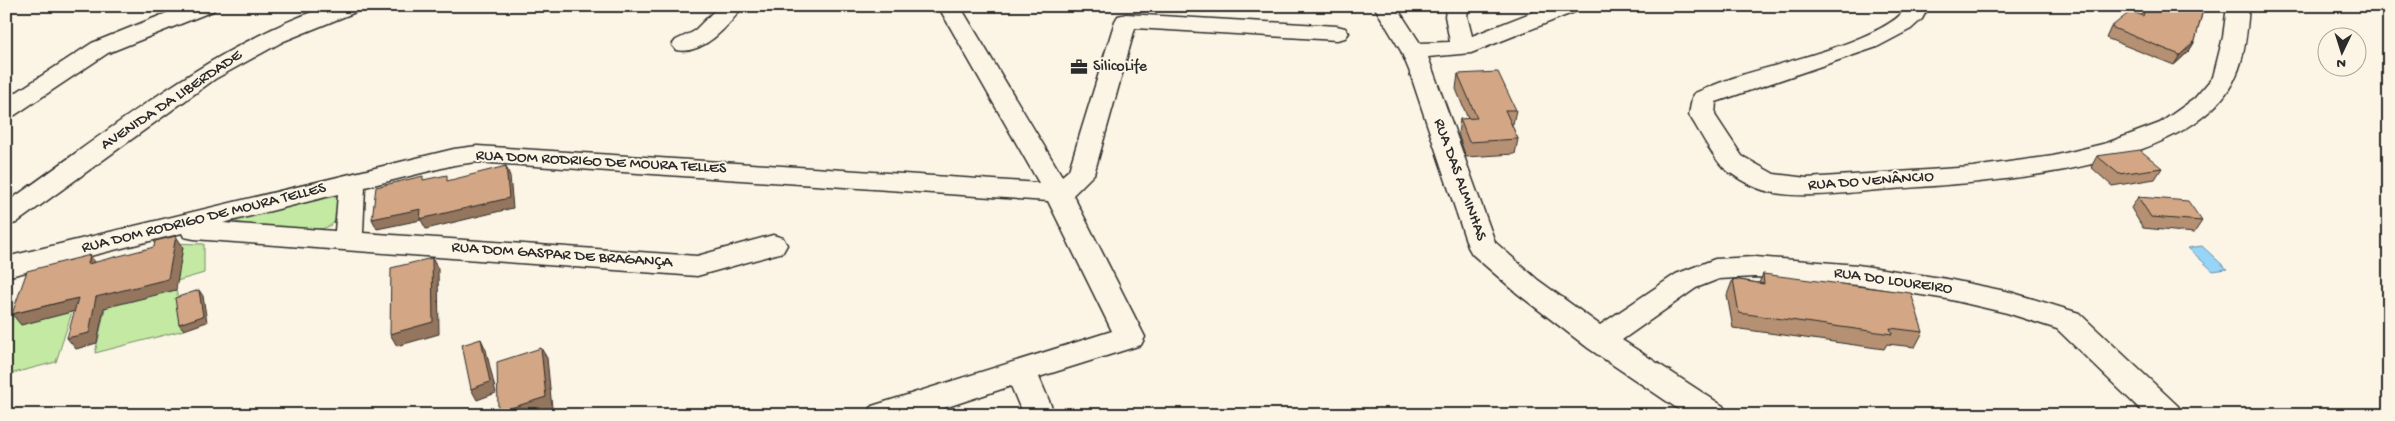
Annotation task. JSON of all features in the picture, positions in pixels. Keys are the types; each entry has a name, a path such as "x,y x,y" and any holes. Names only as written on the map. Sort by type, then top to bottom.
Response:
{"street":[{"path":"6,110 100,48 205,6"},
{"name":"AVENIDA DA LIBERDADE","path":"6,217 206,74 240,53 278,35 350,6"},
{"path":"684,45 701,37 732,6"},
{"path":"883,415 1130,336 1058,193 949,6"},
{"name":"RUA DAS ALMINHAS","path":"1385,6 1413,51 1482,247 1528,287 1599,340 1712,415"},
{"path":"1458,6 1456,16 1463,48"},
{"path":"1413,51 1463,48 1569,6"},
{"name":"RUA DO VENÂNCIO","path":"1918,6 1915,14 1892,31 1854,46 1727,88 1704,98 1702,115 1732,162 1767,182 1807,187 1973,174 2053,164 2115,149 2170,128 2203,104 2225,78 2235,37 2238,6"},
{"path":"1058,193 1080,174 1126,21 1337,33"},
{"name":"RUA DOM RODRIGO DE MOURA TELLES","path":"6,267 352,183 454,156 478,154 1058,193"},
{"path":"348,241 352,183"},
{"name":"RUA DOM GASPAR DE BRAGANÇA","path":"170,228 696,266 773,245"},
{"name":"RUA DO LOUREIRO","path":"1599,340 1686,281 1715,269 1755,267 1858,275 1947,289 2001,301 2068,321 2167,415"},
{"path":"1021,372 1039,415"}],"green space":[{"path":"330,194 339,196 336,219 325,228 291,229 236,222 238,218"},
{"path":"164,243 204,244 204,273 177,281 183,247"},
{"path":"29,272 72,312 56,362 6,375 6,334"},
{"path":"176,289 184,330 95,353 106,304 142,298"}],"water":[{"path":"2202,246 2227,269 2213,271 2188,248"}],"building":[{"path":"2146,6 2204,6 2195,41 2180,55 2111,27 2131,11 2143,16"},
{"path":"1498,72 1516,110 1505,110 1518,139 1469,142 1460,119 1477,118 1458,74"},
{"path":"2140,150 2162,168 2119,174 2097,156"},
{"path":"506,166 509,198 420,219 421,209 372,219 376,187 423,176 423,180 447,175 447,181"},
{"path":"2138,197 2188,201 2202,221 2151,217"},
{"path":"176,236 168,279 96,297 89,333 67,338 78,298 12,314 27,271 90,255 88,264 154,247 155,241"},
{"path":"432,258 433,322 390,334 391,268"},
{"path":"1763,274 1911,293 1923,332 1890,328 1892,334 1739,313 1733,279 1764,284"},
{"path":"199,290 203,316 179,324 175,298"},
{"path":"481,339 490,382 471,389 462,345"},
{"path":"541,348 546,397 498,412 497,362"}],"place":[{"name":"SilicoLife","path":"1079,67"}]}
